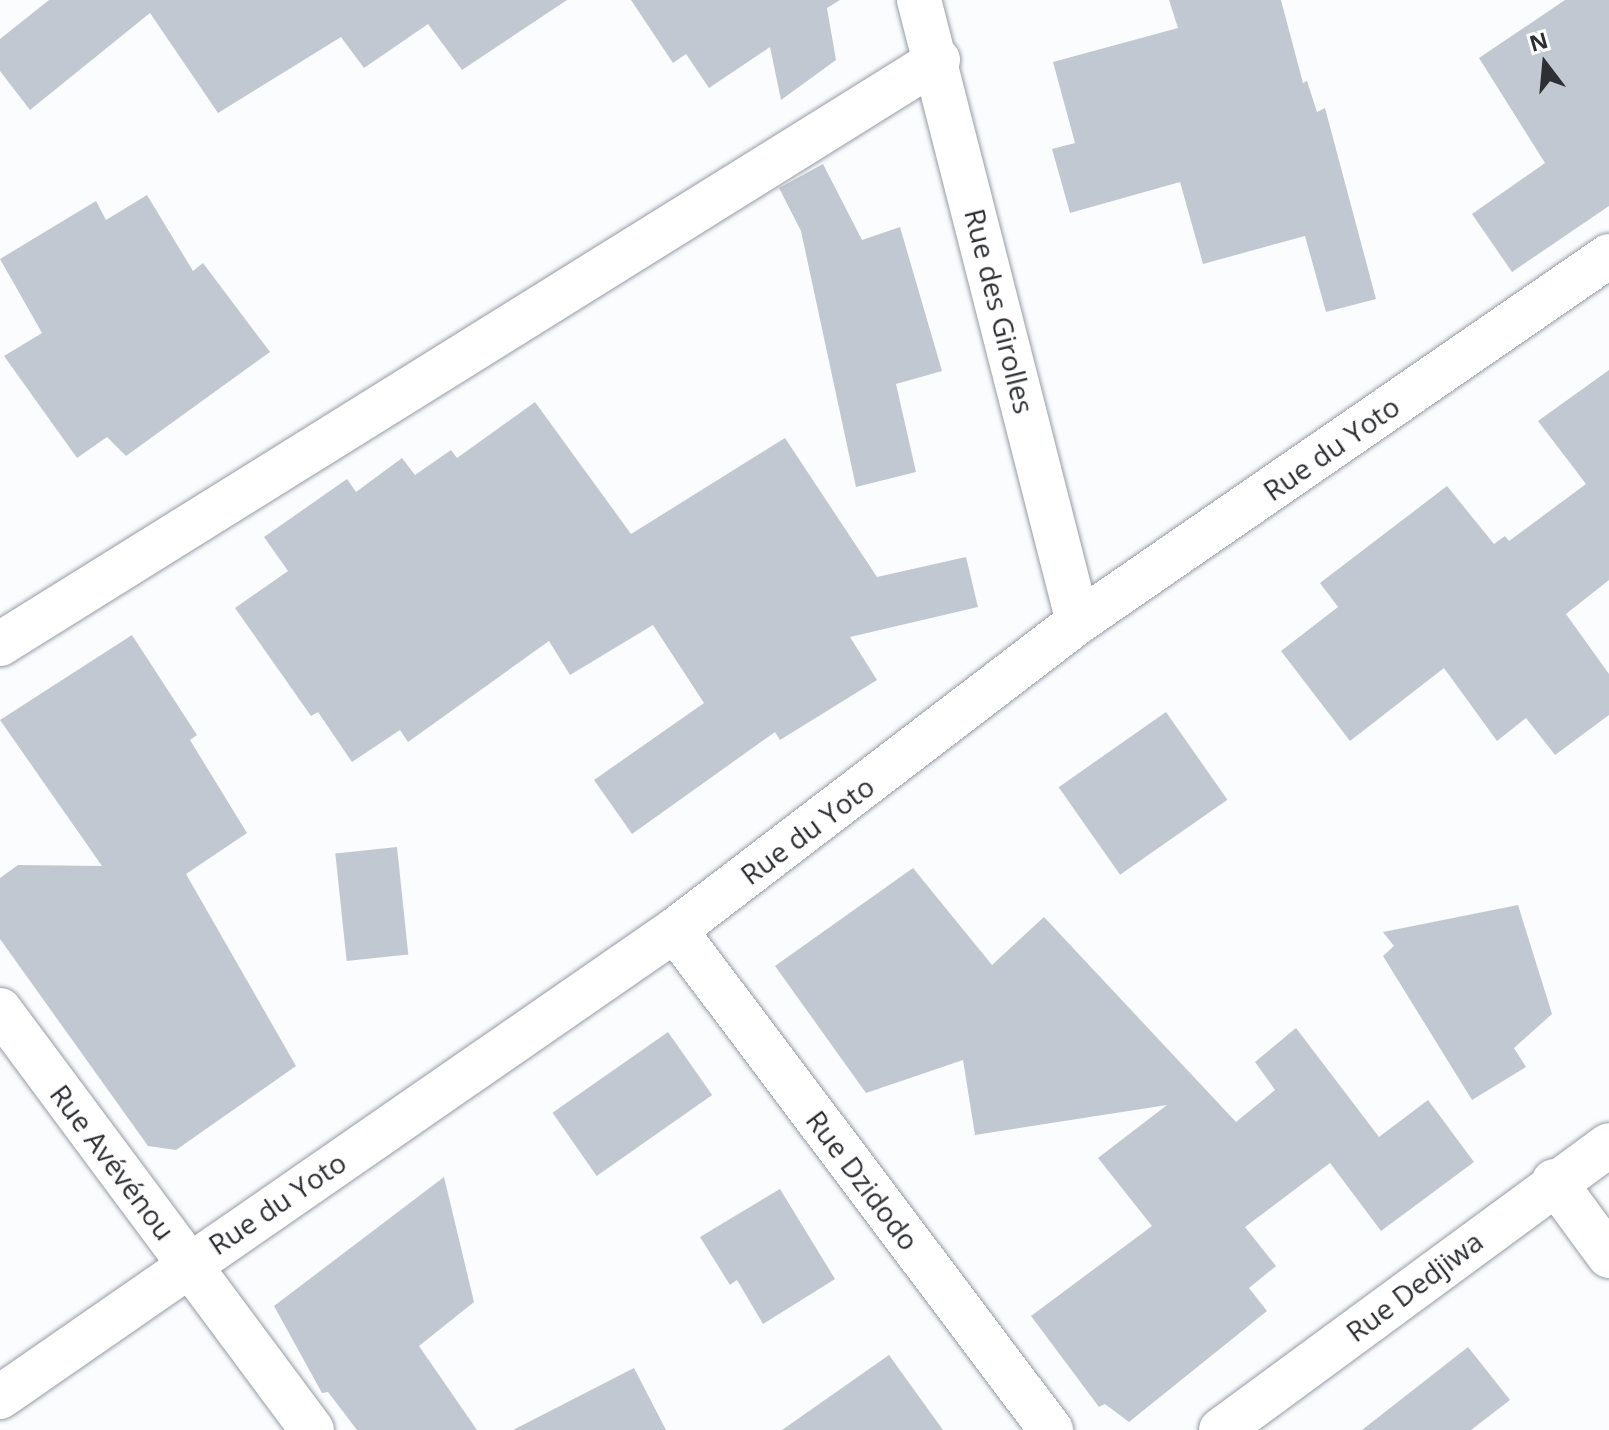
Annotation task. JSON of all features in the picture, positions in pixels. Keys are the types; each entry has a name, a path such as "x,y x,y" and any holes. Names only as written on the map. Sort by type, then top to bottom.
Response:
{"street":[{"name":"Rue des Girolles","path":"919,0 938,60 1078,622"},
{"path":"0,644 938,60"},
{"name":"Rue du Yoto","path":"0,1397 189,1263 675,930 1078,622 1609,256"},
{"name":"Rue Dzidodo","path":"675,930 1051,1430"},
{"name":"Rue Avévénou","path":"0,1010 312,1430"},
{"name":"Rue Dedjiwa","path":"1221,1430 1554,1181 1609,1145"},
{"path":"1554,1181 1609,1256"}],"building":[{"path":"49,0 567,0 462,70 428,24 364,68 341,37 218,113 150,13 30,110 0,71 0,39"},
{"path":"631,0 840,0 827,8 836,60 781,100 770,47 709,88 686,54 673,63"},
{"path":"1169,0 1281,0 1303,83 1307,81 1317,112 1325,108 1376,299 1326,312 1305,236 1203,264 1180,182 1070,213 1052,149 1075,143 1053,62 1178,28"},
{"path":"1565,0 1609,0 1609,206 1512,272 1472,214 1545,163 1479,58"},
{"path":"823,164 862,240 900,227 942,371 896,384 916,472 856,487 801,231 779,188"},
{"path":"147,195 193,271 203,263 270,352 126,456 107,437 77,458 4,356 42,333 0,259 96,201 106,220"},
{"path":"1609,370 1609,580 1566,614 1609,674 1609,715 1555,755 1526,718 1497,741 1444,668 1350,741 1281,651 1338,607 1320,583 1447,486 1494,544 1505,536 1509,541 1586,484 1538,421"},
{"path":"535,402 631,534 785,438 877,577 966,557 978,607 850,637 877,680 780,740 775,732 632,834 594,780 704,703 653,625 570,675 549,641 408,742 400,730 352,762 318,712 311,716 235,608 288,571 264,537 347,479 356,492 402,458 415,475 451,450 457,458"},
{"path":"132,635 197,735 190,740 247,833 186,874 296,1066 176,1150 148,1146 0,939 0,878 18,865 102,866 0,720"},
{"path":"1166,712 1227,800 1120,875 1059,787"},
{"path":"397,847 408,954 347,961 335,853"},
{"path":"913,868 992,965 1044,917 1236,1122 1275,1090 1255,1062 1296,1028 1379,1137 1428,1100 1474,1162 1381,1231 1330,1163 1245,1227 1276,1266 1249,1288 1267,1311 1129,1422 1105,1404 1099,1407 1031,1316 1152,1226 1098,1158 1167,1105 975,1135 963,1060 866,1093 775,966"},
{"path":"1518,905 1552,1014 1514,1048 1526,1067 1472,1100 1383,956 1394,946 1383,932"},
{"path":"668,1032 712,1095 597,1176 552,1113"},
{"path":"444,1177 474,1302 419,1346 477,1430 357,1430 328,1392 322,1393 274,1306"},
{"path":"780,1189 835,1279 763,1324 737,1280 730,1285 700,1237"},
{"path":"1468,1347 1510,1400 1471,1430 1362,1430"},
{"path":"889,1355 943,1430 782,1430"},
{"path":"634,1368 666,1430 513,1430"}]}
